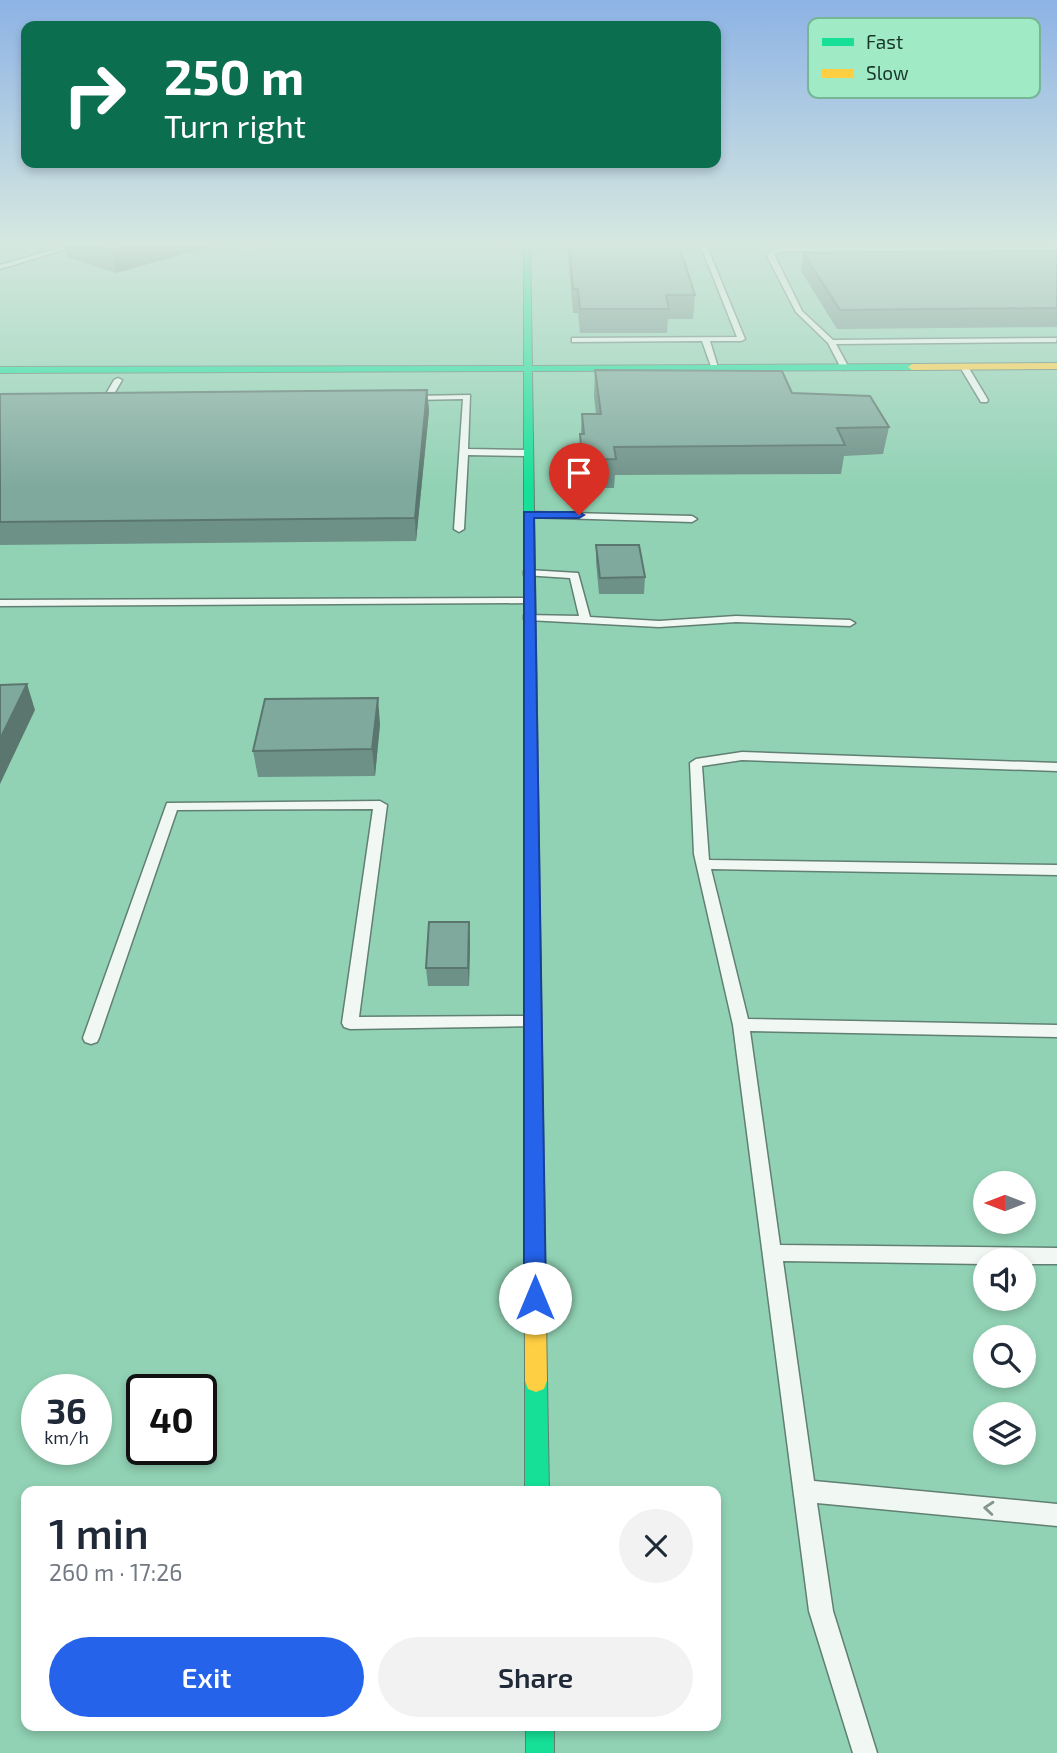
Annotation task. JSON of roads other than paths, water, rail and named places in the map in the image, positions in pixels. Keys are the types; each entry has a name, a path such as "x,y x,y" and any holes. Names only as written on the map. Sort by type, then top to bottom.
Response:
{"main road":[{"path":"528,324 537,1486"},
{"path":"0,370 489,366 528,370 1057,366"},
{"path":"0,381 490,377 528,370"},
{"path":"540,1731 540,1753"}],"lane":[{"path":"575,340 741,339 735,324"},
{"path":"812,324 831,342 845,368"},
{"path":"705,340 716,369"},
{"path":"831,342 1057,340"},
{"path":"964,367 984,400"},
{"path":"106,401 118,380"},
{"path":"398,398 467,397 459,529"},
{"path":"93,401 120,400"},
{"path":"464,452 528,453"},
{"path":"528,515 692,519"},
{"path":"528,573 574,575 584,620"},
{"path":"0,603 528,609 584,620 659,624 736,619 850,623"},
{"path":"865,1753 821,1611 741,1025 703,864 696,764 742,756 1056,769"},
{"path":"91,1038 172,806 380,804 350,1023 532,1022"},
{"path":"703,864 1057,870"},
{"path":"741,1025 1057,1031"},
{"path":"772,1253 1057,1256"},
{"path":"805,1492 1057,1515"}]}
